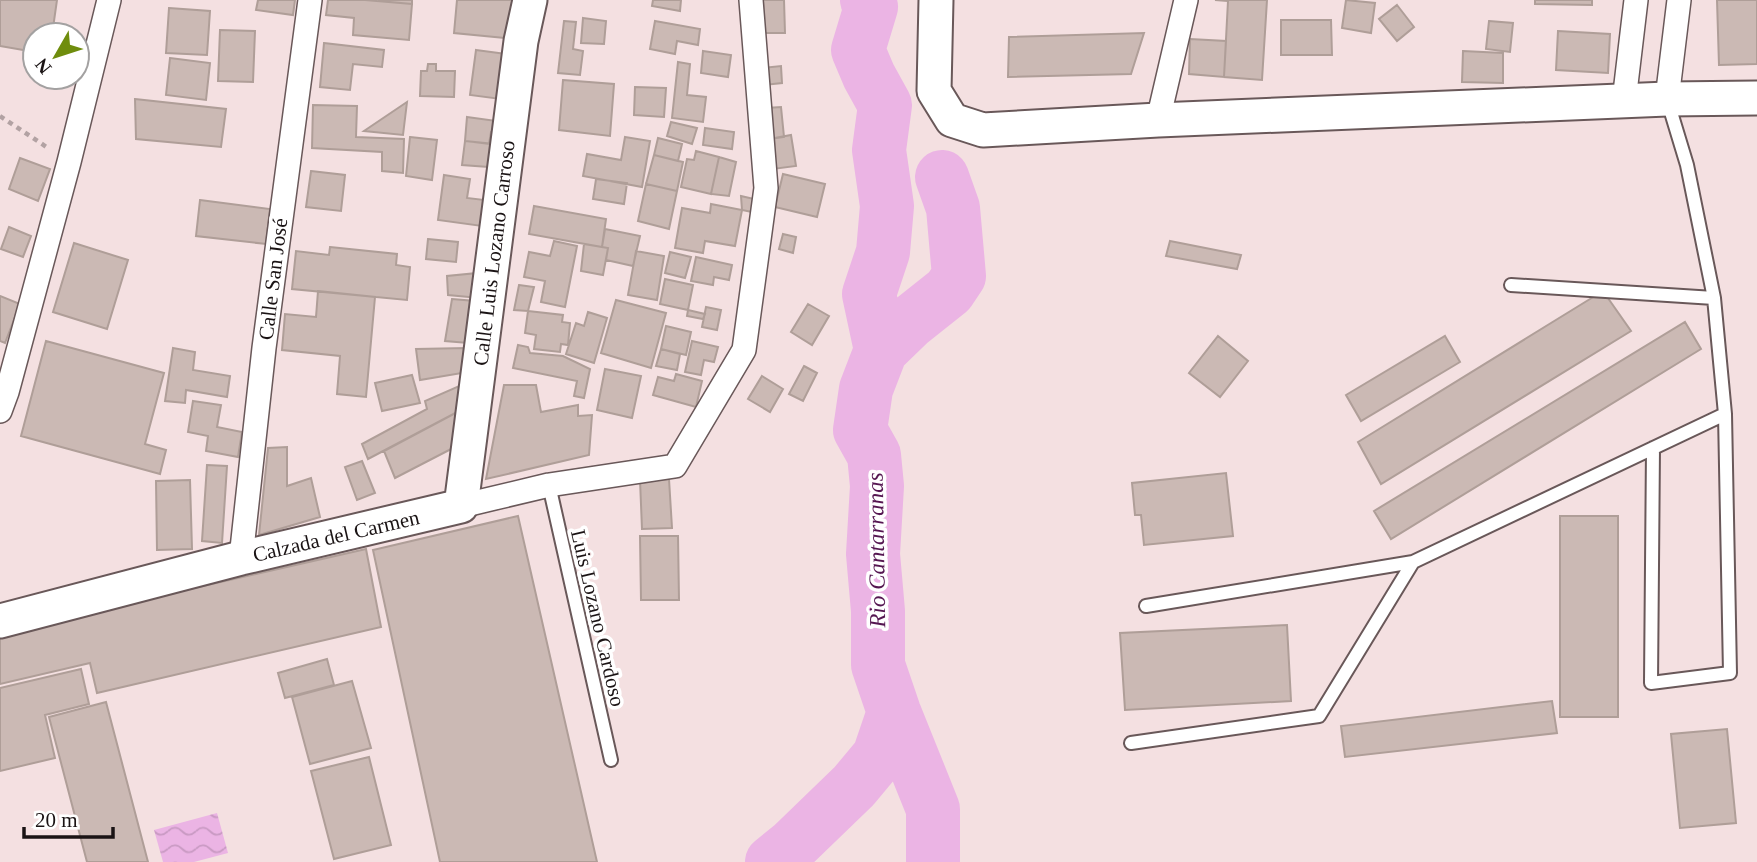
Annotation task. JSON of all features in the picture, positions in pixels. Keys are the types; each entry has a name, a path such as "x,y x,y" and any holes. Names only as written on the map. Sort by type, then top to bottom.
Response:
{"street":[{"path":"0,411 69,162 109,0"},
{"name":"Calle San José","path":"241,558 264,348 310,0"},
{"name":"Calle Luis Lozano Carroso","path":"461,506 521,41 530,0"},
{"name":"Calzada del Carmen","path":"0,621 241,558 549,485 675,466 744,350 766,188 751,0"},
{"path":"936,0 934,91 952,120 984,131 1158,120 1667,99 1757,98"},
{"path":"1158,120 1186,0"},
{"path":"1624,101 1636,0"},
{"path":"1667,99 1679,0"}],"lane":[{"path":"1653,448 1651,683 1730,673 1726,414 1714,298 1688,165 1667,99"},
{"path":"1511,285 1714,298"},
{"path":"1146,607 1413,562 1726,414"},
{"name":"Luis Lozano Cardoso","path":"549,485 611,760"},
{"path":"1131,743 1319,716 1413,562"}],"path":[{"path":"0,116 69,162"}],"water":[{"path":"217,813 228,853 194,862 163,862 154,830"}],"building":[{"path":"0,0 57,0 54,21 21,21 21,50 0,46"},
{"path":"258,0 295,0 293,15 256,10"},
{"path":"328,0 412,4 409,40 353,35 354,18 326,15"},
{"path":"412,0 412,4 379,1"},
{"path":"457,0 520,0 516,39 454,33"},
{"path":"653,0 681,0 680,11 652,6"},
{"path":"763,0 784,0 785,33 764,33"},
{"path":"1215,0 1267,0 1262,80 1224,77 1228,1"},
{"path":"1346,0 1375,3 1371,33 1342,28"},
{"path":"1535,0 1592,0 1592,5 1535,4"},
{"path":"1717,0 1757,0 1757,64 1719,65"},
{"path":"1397,5 1414,27 1397,41 1379,19"},
{"path":"169,8 210,11 207,55 166,53"},
{"path":"583,18 606,21 604,44 581,43"},
{"path":"1281,20 1331,20 1332,55 1281,55"},
{"path":"564,21 576,22 573,49 583,51 580,75 558,73"},
{"path":"655,21 700,29 698,45 677,41 675,54 650,49"},
{"path":"1489,21 1513,23 1510,52 1486,49"},
{"path":"220,30 255,31 253,82 218,81"},
{"path":"1558,31 1610,34 1608,73 1556,70"},
{"path":"1144,33 1131,74 1008,77 1009,37"},
{"path":"1190,39 1226,41 1224,77 1189,74"},
{"path":"324,43 384,50 382,67 353,64 350,90 320,87"},
{"path":"476,50 513,55 508,100 470,95"},
{"path":"703,51 731,55 728,77 701,73"},
{"path":"1463,51 1503,53 1503,83 1462,82"},
{"path":"170,58 210,63 206,100 166,95"},
{"path":"678,62 690,64 687,95 706,97 703,122 672,118"},
{"path":"428,64 436,64 436,71 455,71 454,97 420,96 421,71 427,71"},
{"path":"781,66 782,83 764,85 762,68"},
{"path":"563,80 614,84 610,136 559,130"},
{"path":"635,87 666,88 664,117 634,115"},
{"path":"135,99 226,109 221,147 136,139"},
{"path":"407,102 403,135 364,131"},
{"path":"313,105 357,106 356,137 404,139 403,173 382,171 382,152 312,148"},
{"path":"781,107 784,137 769,139 766,108"},
{"path":"467,117 504,122 502,133 491,132 489,144 465,141"},
{"path":"671,122 697,128 692,144 667,136"},
{"path":"705,128 734,132 732,149 703,145"},
{"path":"791,135 796,166 773,169 769,139"},
{"path":"410,137 437,140 432,180 406,176"},
{"path":"625,137 650,141 642,187 583,176 587,154 621,160"},
{"path":"658,138 682,144 678,161 654,155"},
{"path":"465,141 504,145 502,168 462,165"},
{"path":"696,151 719,157 711,194 681,187 687,159 694,160"},
{"path":"654,155 683,162 677,191 646,184"},
{"path":"719,157 736,162 729,196 711,194"},
{"path":"20,158 50,169 38,201 9,189"},
{"path":"311,171 345,175 341,211 306,207"},
{"path":"783,174 825,184 817,217 775,207"},
{"path":"444,175 470,179 467,198 493,201 489,227 438,220"},
{"path":"596,179 627,183 624,204 593,199"},
{"path":"646,184 677,191 669,229 638,221"},
{"path":"741,196 754,199 752,212 742,210"},
{"path":"200,200 270,209 266,244 196,236"},
{"path":"711,204 742,210 735,246 705,241 703,253 675,248 682,208 710,213"},
{"path":"534,206 606,219 602,247 529,234"},
{"path":"9,227 31,236 23,257 1,249"},
{"path":"605,229 640,236 633,266 606,260 608,248 602,247"},
{"path":"783,234 796,237 793,253 779,249"},
{"path":"428,239 458,242 456,262 426,259"},
{"path":"554,241 577,246 565,307 541,302 545,281 524,277 529,252 550,256"},
{"path":"1170,241 1241,255 1237,269 1166,256"},
{"path":"74,243 128,260 107,329 53,312"},
{"path":"584,244 608,248 603,275 581,271"},
{"path":"330,247 397,254 396,265 410,267 407,300 292,289 296,251 329,255"},
{"path":"636,251 664,256 657,300 628,295"},
{"path":"670,252 691,257 685,278 665,273"},
{"path":"696,257 732,265 729,280 714,277 713,285 691,281"},
{"path":"488,272 479,298 448,295 447,276"},
{"path":"665,279 693,285 688,310 660,304"},
{"path":"519,285 534,287 528,311 514,310"},
{"path":"318,291 375,297 366,397 337,394 340,356 282,350 285,314 316,317"},
{"path":"1603,291 1631,331 1381,484 1358,442"},
{"path":"0,296 20,304 5,343 0,341"},
{"path":"452,299 475,301 468,343 445,341"},
{"path":"616,300 666,313 651,368 601,353"},
{"path":"808,304 829,316 812,345 791,332"},
{"path":"706,307 721,310 717,330 702,327"},
{"path":"688,310 705,314 703,319 687,316"},
{"path":"528,311 563,315 562,322 570,323 568,345 561,344 560,352 534,349 536,335 525,333"},
{"path":"588,312 607,318 594,363 566,354 576,323 584,326"},
{"path":"1685,322 1701,349 1391,539 1374,511"},
{"path":"666,326 691,332 686,355 661,349"},
{"path":"1218,336 1248,361 1220,397 1189,373"},
{"path":"1445,336 1460,362 1361,421 1346,395"},
{"path":"46,341 164,373 145,444 166,450 160,474 21,436"},
{"path":"692,341 718,347 714,362 704,360 701,375 685,372"},
{"path":"518,345 528,347 530,353 563,356 590,369 584,398 574,396 577,381 513,368"},
{"path":"173,348 195,352 193,370 230,376 227,397 186,390 185,403 165,401"},
{"path":"467,348 468,372 420,380 416,349"},
{"path":"661,349 680,354 677,370 656,366"},
{"path":"804,366 817,373 803,401 789,394"},
{"path":"605,369 641,376 632,418 597,410"},
{"path":"676,374 702,381 696,407 653,395 658,377 674,381"},
{"path":"412,375 420,403 382,411 375,383"},
{"path":"762,376 783,389 770,412 748,399"},
{"path":"466,383 463,409 368,459 362,444 427,409 425,401"},
{"path":"504,385 536,385 541,412 578,405 578,416 592,415 589,455 486,479"},
{"path":"193,401 221,405 217,427 242,432 238,457 206,451 208,436 188,432"},
{"path":"463,409 455,447 395,478 384,451"},
{"path":"287,447 287,486 311,478 320,517 259,535 268,448"},
{"path":"362,461 375,493 357,500 345,467"},
{"path":"207,465 227,466 222,543 202,541"},
{"path":"1226,473 1233,536 1144,545 1141,515 1135,515 1132,483"},
{"path":"669,479 672,528 642,529 640,480"},
{"path":"190,480 192,549 157,550 156,481"},
{"path":"518,516 597,862 440,862 373,550"},
{"path":"1560,516 1618,516 1618,717 1560,717"},
{"path":"640,536 678,536 679,600 641,600"},
{"path":"366,549 381,627 97,693 90,663 0,684 0,632"},
{"path":"1287,625 1291,701 1125,710 1120,633"},
{"path":"327,659 334,685 285,698 278,673"},
{"path":"81,669 89,704 45,715 55,758 0,771 0,688"},
{"path":"352,681 371,748 310,764 292,697"},
{"path":"1552,701 1557,733 1345,757 1341,726"},
{"path":"106,702 148,862 87,862 49,717"},
{"path":"1727,729 1736,823 1680,828 1671,734"},
{"path":"369,757 391,845 334,859 311,771"}],"waterway":[{"name":"Rio Cantarranas","path":"867,0 871,7 858,50 885,105 879,150 887,206 883,252 869,294 881,350"},
{"name":"Rio Cantarranas","path":"933,862 933,809 878,665 878,611 873,554 877,486 874,455 860,430 866,389 881,350 910,322 949,291 959,276 953,208 942,177"},
{"name":"Rio Cantarranas","path":"772,862 854,786 879,756 894,712"}]}
